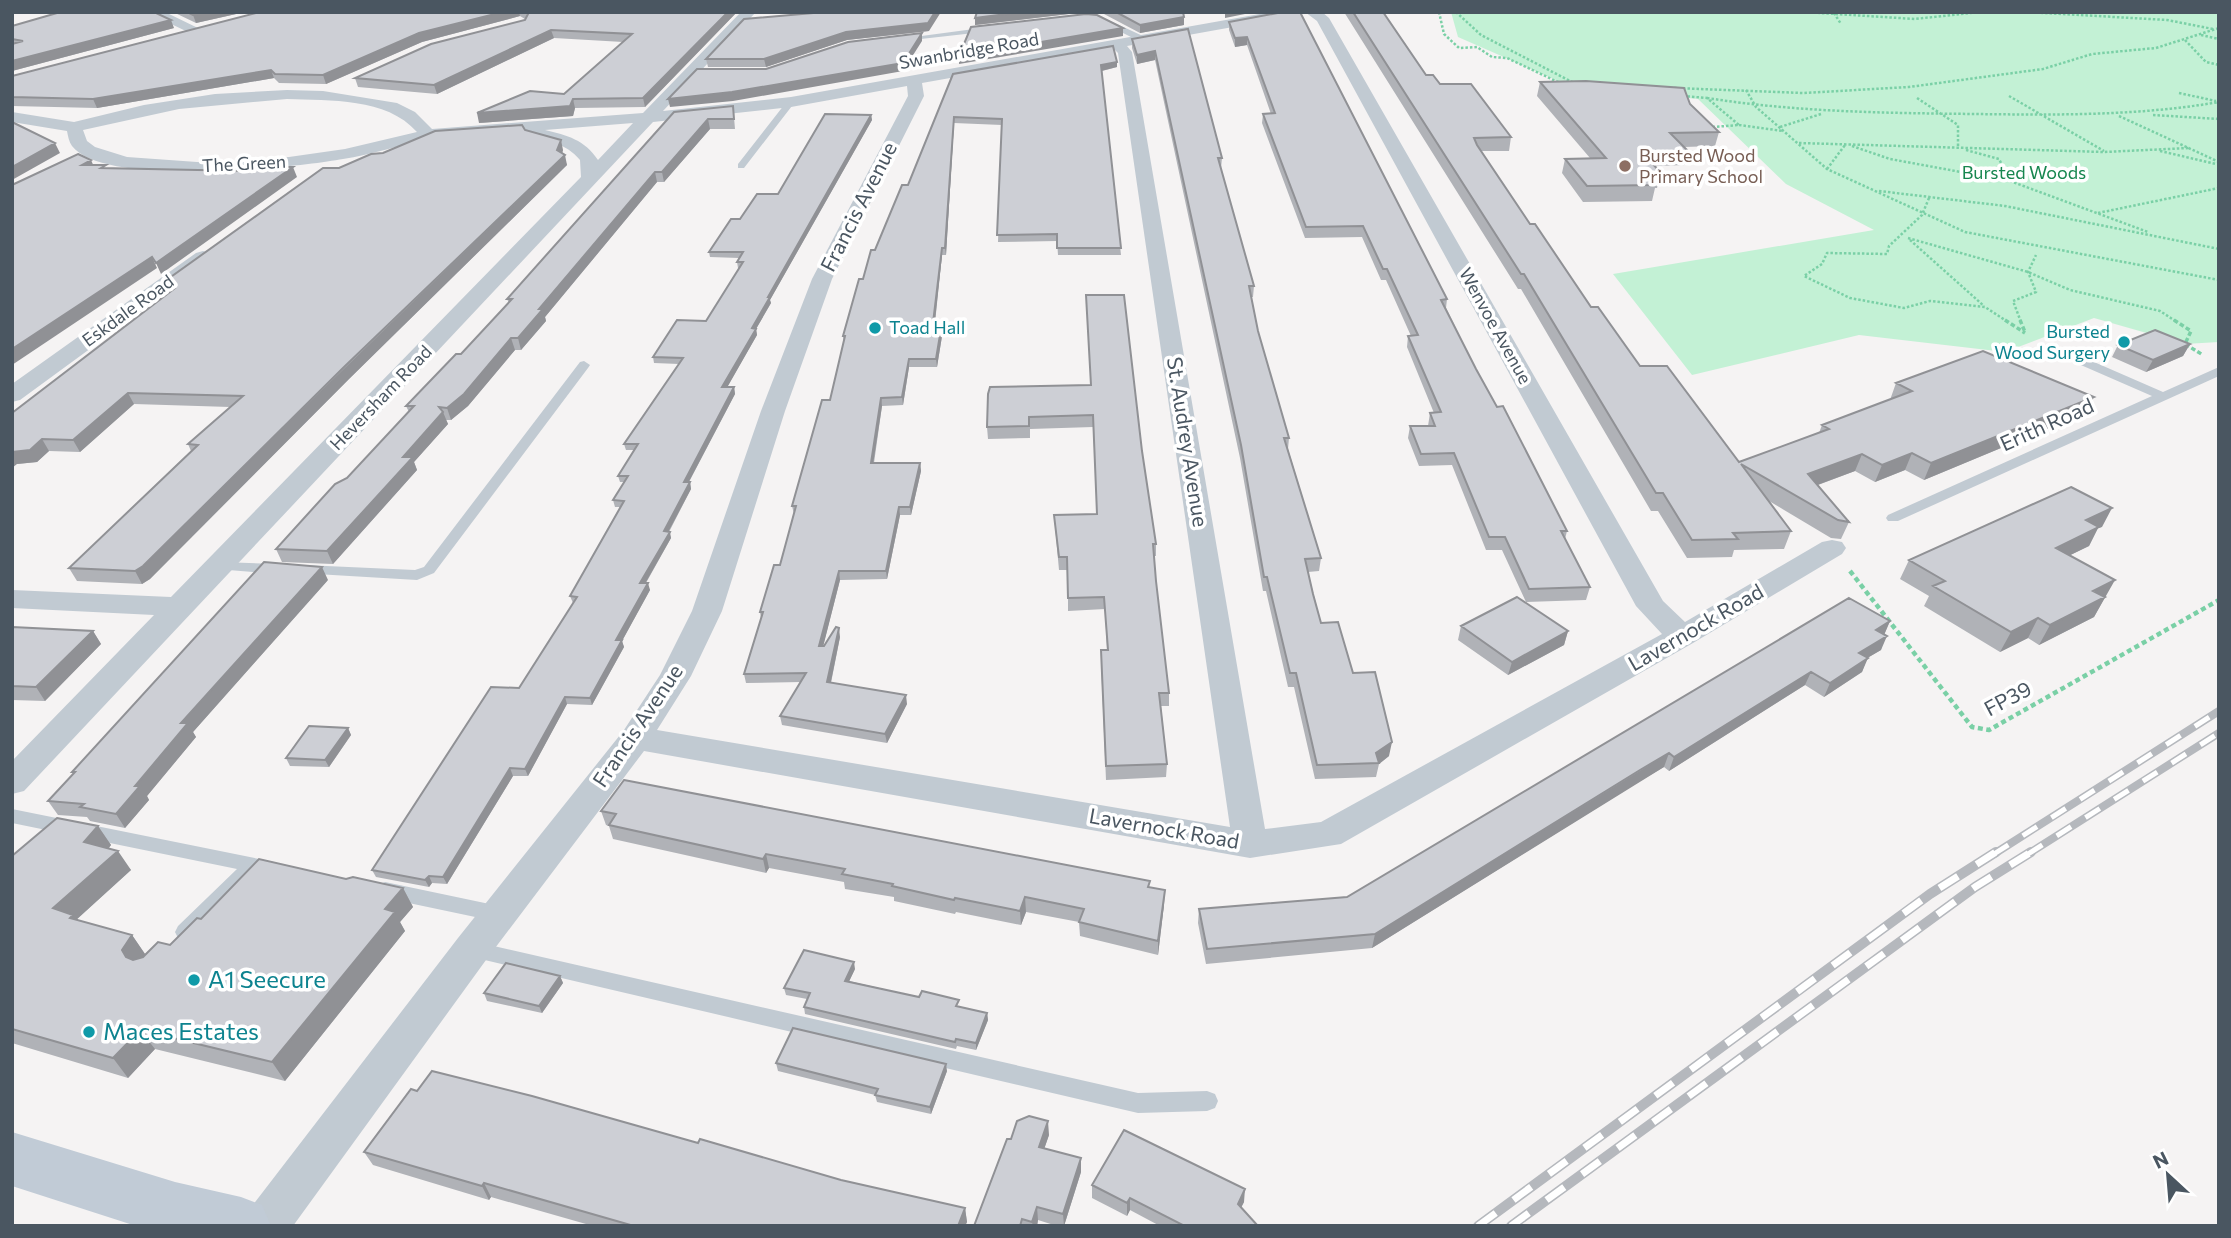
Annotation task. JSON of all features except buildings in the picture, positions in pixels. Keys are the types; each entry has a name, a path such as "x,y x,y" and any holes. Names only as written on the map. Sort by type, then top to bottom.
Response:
{"street":[{"path":"153,12 201,29 169,37"},
{"name":"Swanbridge Road","path":"649,116 791,102 1295,12"},
{"name":"Wenvoe Avenue","path":"1312,12 1322,18 1651,606 1682,636"},
{"name":"Heversham Road","path":"15,776 221,566 649,116 699,72 752,17"},
{"name":"St. Audrey Avenue","path":"1117,44 1125,52 1250,844"},
{"name":"Francis Avenue","path":"265,1226 472,949 636,738 675,676 707,611 773,411 822,279 916,96 914,80"},
{"path":"321,96 344,85"},
{"path":"18,118 74,127 122,114 211,99 259,95 321,96 392,107 409,114 428,134"},
{"name":"The Green","path":"89,151 126,162 211,168 289,162 345,154 428,134 649,116"},
{"path":"74,127 79,144 89,151"},
{"name":"The Green","path":"476,130 534,133 566,141 577,146 589,159 590,179"},
{"path":"69,158 89,151"},
{"path":"312,178 345,154"},
{"name":"Eskdale Road","path":"12,395 223,242"},
{"name":"Lavernock Road","path":"636,738 1250,844 1328,835 1682,636 1832,548"},
{"path":"12,599 180,607"},
{"path":"12,1159 168,1218 241,1226"}],"lane":[{"path":"1093,17 1142,39"},
{"path":"887,41 993,28"},
{"path":"741,166 791,102"},
{"path":"2055,349 2162,396"},
{"path":"221,566 417,575 429,570 584,365"},
{"name":"Erith Road","path":"1893,518 2219,371"},
{"path":"12,816 294,873"},
{"path":"167,949 253,865"},
{"path":"362,885 499,914"},
{"path":"472,949 1138,1102 1207,1101"}],"path":[{"path":"1439,12 1444,34 1458,48 1477,47 1492,57 1507,58 1569,87"},
{"path":"1456,12 1481,35 1580,84"},
{"path":"1602,12 1786,12"},
{"path":"1804,12 1915,19 1979,12"},
{"path":"2027,12 2057,16 2187,21 2214,29"},
{"path":"1834,13 1841,24"},
{"path":"1671,88 1803,93 1909,87 2043,69 2092,54 2156,48 2219,28"},
{"path":"2200,34 2219,39"},
{"path":"2185,40 2206,62 2219,65"},
{"path":"1521,66 1535,63"},
{"path":"1745,89 1756,107 1826,169 1922,215 1965,232 2219,280"},
{"path":"2179,93 2219,102"},
{"path":"1681,95 1756,107 1826,112 2115,115 2219,102"},
{"path":"2009,96 2104,152"},
{"path":"1707,98 1739,125"},
{"path":"1917,98 1958,125 1958,148"},
{"path":"1780,127 1826,112"},
{"path":"2138,114 2219,119"},
{"path":"2115,115 2219,163"},
{"path":"1713,127 1739,125 1785,131"},
{"path":"1798,144 2104,152 2189,148"},
{"path":"1826,169 1846,144"},
{"path":"1846,144 1890,159 2010,181 2166,238"},
{"path":"1958,148 1999,159"},
{"path":"2001,148 1999,159 2010,181"},
{"path":"2152,149 2219,163"},
{"path":"2097,213 2219,188"},
{"path":"1875,191 2005,206 2219,249"},
{"path":"1929,198 1922,215 1889,246 1887,254 1827,253 1822,264 1804,276 1850,298 1904,308 1930,301 1984,307"},
{"path":"1903,233 1984,307 2025,333 2013,302 2036,292 2028,272 2036,256"},
{"path":"1908,238 2028,272 2070,290 2160,311 2191,331 2185,344 2208,358"},
{"name":"FP39","path":"1832,548 1972,727 1989,730 2219,600"},
{"path":"2012,716 2020,720"}],"green space":[{"name":"Bursted Woods","path":"1451,12 2219,13 2219,342 2185,344 2094,318 2005,352 1859,335 1692,375 1613,274 1874,230 1786,184 1698,99 1572,87 1458,37"}],"railway":[{"path":"1994,854 2219,711"},
{"path":"2028,854 2219,733"},
{"path":"1478,1226 1930,894 1996,852"},
{"path":"1511,1226 1975,887 2031,852"}],"place":[{"name":"Bursted Wood Primary School","path":"1625,166"},
{"name":"Toad Hall","path":"875,328"},
{"name":"Bursted Wood Surgery","path":"2124,342"},
{"name":"A1 Seecure","path":"194,980"},
{"name":"Maces Estates","path":"89,1032"}]}
